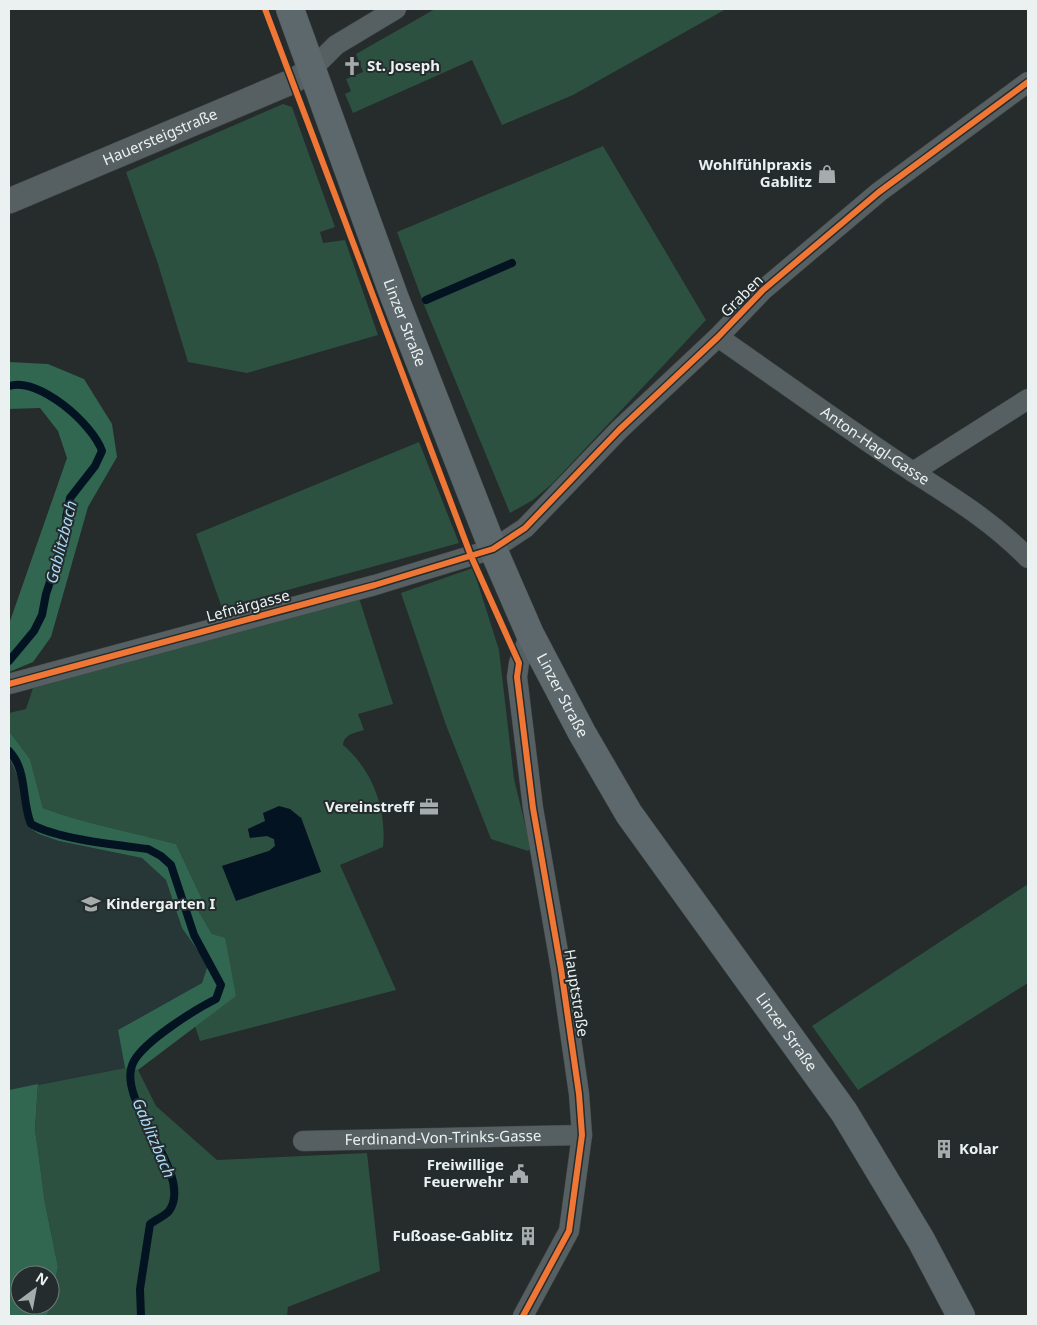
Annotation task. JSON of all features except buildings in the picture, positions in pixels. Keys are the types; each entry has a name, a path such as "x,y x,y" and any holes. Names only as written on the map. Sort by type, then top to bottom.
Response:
{"main road":[{"name":"Linzer Straße","path":"290,9 310,71 394,296 493,549 530,634 582,733 629,814 844,1112 921,1240 961,1316"}],"street":[{"path":"310,71 336,45 396,9"},
{"name":"Hauersteigstraße","path":"9,201 291,82 310,71"},
{"name":"Graben","path":"493,549 525,528 619,430 718,337 763,290 879,192 1028,82"},
{"name":"Anton-Hagl-Gasse","path":"718,337 912,472 953,496 1007,536 1028,558"},
{"path":"912,472 1028,399"},
{"name":"Lefnärgasse","path":"9,684 375,585 493,549"},
{"name":"Hauptstraße","path":"523,1316 569,1231 582,1135 579,1094 561,969 533,808 517,677 518,663 530,634"},
{"name":"Ferdinand-Von-Trinks-Gasse","path":"303,1141 582,1135"}],"shaded area":[{"name":"Kindergarten I","path":"9,757 18,777 25,819 59,841 142,858 166,880 182,928 208,965 202,983 118,1030 125,1068 9,1090"}],"green space":[{"path":"435,9 726,9 573,95 502,125 472,60 353,113 345,94 351,91 346,79 363,72 356,54"},
{"path":"283,104 292,107 335,227 320,232 323,243 345,240 378,335 247,373 188,362 158,264 126,172"},
{"path":"603,146 706,320 552,484 533,500 510,513 425,307 397,232"},
{"path":"9,362 48,364 84,379 112,424 117,457 88,507 51,637 33,662 9,672 9,624 67,458 58,431 40,408 9,409"},
{"path":"419,442 459,543 222,608 196,534"},
{"path":"473,568 499,650 514,779 531,848 528,851 491,839 446,725 401,593"},
{"path":"358,595 393,704 358,714 364,730 345,738 343,745 362,766 375,791 383,818 383,847 340,865 396,990 200,1041 195,1026 236,995 212,934 199,912 201,897 176,844 92,823 43,808 30,759 9,731 9,713 26,709 35,682","holes":["301,817 321,872 222,866 269,851 275,846 274,839 267,836 250,837 248,829 266,821"]},
{"path":"9,731 30,759 43,808 92,823 176,844 201,897 199,912 212,934 225,938 236,996 138,1070 125,1068 118,1030 202,983 208,965 182,928 166,880 142,858 59,841 39,834 28,827 18,777 9,757"},
{"path":"1028,884 1028,983 858,1090 812,1026"},
{"path":"125,1068 138,1070 156,1106 217,1160 367,1153 380,1271 288,1307 287,1316 47,1316 60,1315 60,1265 58,1265 45,1203 35,1129 38,1085"},
{"path":"38,1084 35,1129 45,1203 58,1265 10,1265 10,1315 47,1316 9,1316 9,1090"}],"water":[{"path":"279,806 290,809 301,818 321,872 236,901 222,866 269,851 275,846 274,839 267,836 250,838 248,829 265,821 263,813"}],"waterway":[{"path":"426,300 512,263"},
{"name":"Gablitzbach","path":"9,386 21,385 34,388 49,395 88,428 102,451 95,466 70,498 66,518 66,533 46,594 42,615 34,631 9,661"},
{"name":"Gablitzbach","path":"9,751 19,767 31,824 56,834 148,849 161,856 171,865 194,935 221,985 216,999 183,1018 148,1044 134,1061 130,1077 134,1096 172,1177 174,1195 169,1211 150,1224 140,1289 141,1316"}],"cycle path":[{"path":"265,9 471,556 519,663 517,677 533,808 561,969 579,1094 582,1135 569,1231 523,1316"},
{"path":"9,684 375,585 493,549 525,528 619,430 718,337 763,290 879,192 1028,82"}],"place":[{"name":"St. Joseph","path":"352,66"},
{"name":"Wohlfühlpraxis Gablitz","path":"827,174"},
{"name":"Vereinstreff","path":"429,807"},
{"name":"Kindergarten I","path":"91,904"},
{"name":"Kolar","path":"944,1149"},
{"name":"Freiwillige Feuerwehr","path":"519,1174"},
{"name":"Fußoase-Gablitz","path":"528,1236"}]}
